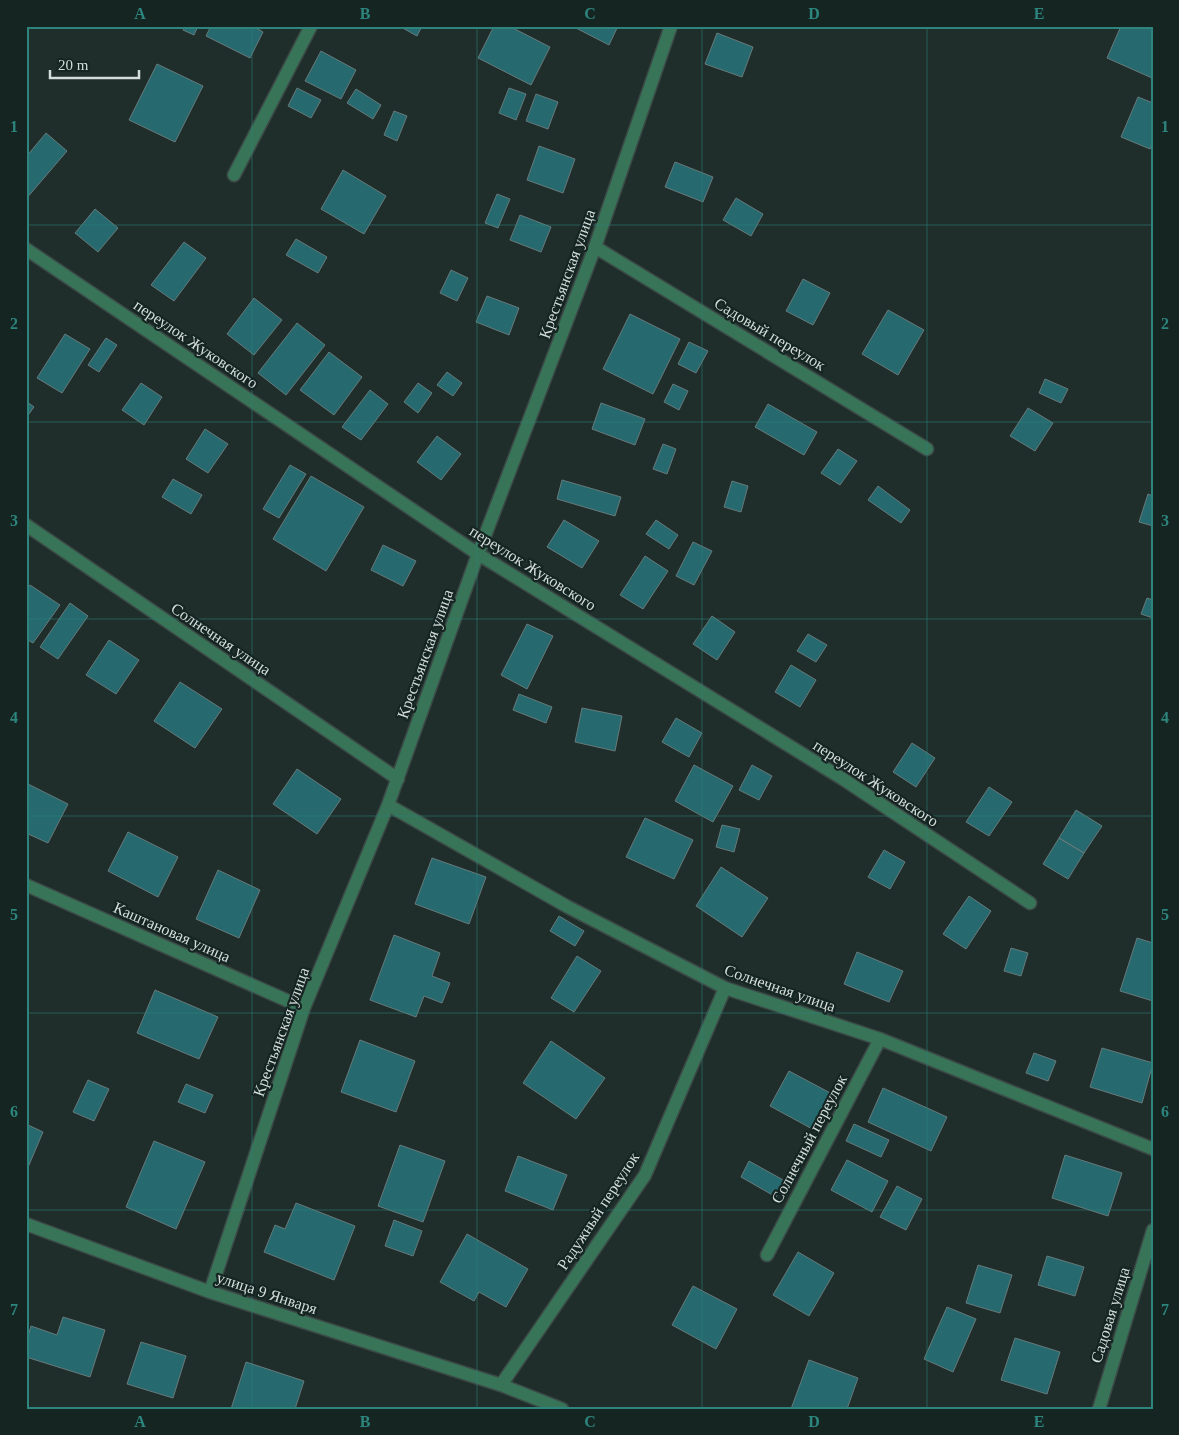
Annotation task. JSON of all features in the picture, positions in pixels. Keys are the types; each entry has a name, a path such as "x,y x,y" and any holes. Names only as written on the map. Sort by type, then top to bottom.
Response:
{"street":[{"path":"234,175 311,26"},
{"name":"Крестьянская улица","path":"210,1292 304,1008 398,779 478,554 595,247 671,26"},
{"name":"Садовый переулок","path":"595,247 928,450"},
{"name":"переулок Жуковского","path":"26,250 478,554 842,780 1030,903"},
{"name":"Солнечная улица","path":"26,525 398,779"},
{"name":"Солнечная улица","path":"388,805 568,907 725,988 880,1039 1153,1149"},
{"name":"Каштановая улица","path":"26,885 304,1008"},
{"name":"Радужный переулок","path":"501,1384 645,1175 725,988"},
{"name":"Солнечный переулок","path":"767,1255 880,1039"},
{"name":"улица 9 Января","path":"26,1224 210,1292 501,1384 562,1409"},
{"name":"Садовая улица","path":"1099,1409 1153,1230"}],"building":[{"path":"185,26 198,26 194,35 183,30"},
{"path":"211,26 253,26 263,32 250,58 206,36"},
{"path":"399,26 422,26 417,36"},
{"path":"494,26 509,26 550,47 531,85 478,58"},
{"path":"572,26 618,26 609,45"},
{"path":"1121,26 1153,26 1152,78 1107,58"},
{"path":"717,33 753,47 742,77 705,64"},
{"path":"321,51 356,70 341,99 305,81"},
{"path":"157,64 203,86 175,142 129,120"},
{"path":"297,88 321,100 311,118 288,106"},
{"path":"509,88 526,94 516,120 499,113"},
{"path":"356,89 381,105 373,119 347,103"},
{"path":"536,94 558,102 548,129 526,121"},
{"path":"1138,97 1153,103 1153,142 1150,149 1121,137"},
{"path":"394,111 407,116 397,141 384,135"},
{"path":"46,133 67,151 26,199 26,157"},
{"path":"539,146 575,159 563,193 527,180"},
{"path":"675,162 713,177 703,202 665,187"},
{"path":"343,170 386,196 364,234 321,209"},
{"path":"497,194 510,199 498,228 485,223"},
{"path":"736,198 763,214 751,236 723,220"},
{"path":"95,209 118,228 98,252 75,233"},
{"path":"520,215 551,227 541,252 510,240"},
{"path":"296,239 327,257 318,273 286,255"},
{"path":"184,242 206,258 174,301 151,285"},
{"path":"451,270 468,278 457,301 440,293"},
{"path":"803,279 830,293 813,325 786,311"},
{"path":"487,296 519,308 509,335 476,322"},
{"path":"254,298 282,320 254,355 227,334"},
{"path":"888,310 924,330 898,375 862,354"},
{"path":"630,314 680,339 653,394 603,369"},
{"path":"297,323 325,345 286,395 258,373"},
{"path":"65,334 90,349 62,393 37,378"},
{"path":"106,338 117,345 99,372 88,365"},
{"path":"689,342 708,351 696,373 678,364"},
{"path":"329,352 362,377 334,415 300,390"},
{"path":"447,372 462,383 453,396 437,385"},
{"path":"1045,379 1068,389 1061,403 1039,393"},
{"path":"141,383 162,397 144,425 122,410"},
{"path":"418,383 432,393 418,413 404,402"},
{"path":"673,384 688,391 679,410 664,402"},
{"path":"370,390 388,404 361,440 342,427"},
{"path":"26,401 34,407 26,418"},
{"path":"601,403 645,419 635,445 592,429"},
{"path":"768,404 817,432 804,455 755,427"},
{"path":"1028,408 1053,423 1035,451 1010,436"},
{"path":"205,429 228,444 208,473 186,459"},
{"path":"437,436 461,454 441,480 417,462"},
{"path":"663,444 676,449 667,474 653,469"},
{"path":"838,449 857,461 840,485 821,473"},
{"path":"290,465 306,474 279,518 263,509"},
{"path":"311,476 364,507 326,571 273,539"},
{"path":"173,479 202,495 191,514 162,497"},
{"path":"562,480 621,497 615,516 557,499"},
{"path":"732,481 748,486 741,512 724,507"},
{"path":"878,486 910,510 901,523 868,500"},
{"path":"1148,494 1153,496 1153,526 1139,522"},
{"path":"564,520 599,541 582,568 547,547"},
{"path":"656,520 678,535 669,549 646,534"},
{"path":"693,542 712,551 694,585 676,576"},
{"path":"383,545 416,561 403,586 371,570"},
{"path":"645,556 668,571 643,609 620,595"},
{"path":"30,585 60,605 33,643 26,639 26,590"},
{"path":"1147,598 1153,600 1153,618 1141,614"},
{"path":"70,603 88,616 58,659 40,647"},
{"path":"712,616 735,632 717,660 693,644"},
{"path":"527,624 553,636 527,689 501,675"},
{"path":"808,634 827,645 816,662 797,651"},
{"path":"109,640 139,660 116,694 86,675"},
{"path":"791,665 816,680 800,707 775,692"},
{"path":"180,682 222,709 195,748 154,721"},
{"path":"519,694 552,707 546,723 513,710"},
{"path":"582,708 622,716 615,751 575,742"},
{"path":"676,718 702,733 689,757 662,742"},
{"path":"912,743 935,758 916,787 893,772"},
{"path":"694,765 733,786 713,822 675,801"},
{"path":"752,765 772,776 759,800 739,790"},
{"path":"297,769 341,799 317,834 273,804"},
{"path":"28,784 68,804 48,843 26,833"},
{"path":"989,787 1012,802 989,836 966,822"},
{"path":"1076,810 1102,826 1084,853 1059,838"},
{"path":"645,818 693,840 674,879 626,857"},
{"path":"722,825 740,829 734,852 716,847"},
{"path":"128,832 178,857 158,897 108,871"},
{"path":"1059,838 1084,853 1068,879 1043,864"},
{"path":"884,850 905,862 890,889 868,877"},
{"path":"432,858 486,877 469,924 415,904"},
{"path":"721,867 768,898 742,937 696,906"},
{"path":"218,870 260,890 239,938 196,919"},
{"path":"969,896 991,911 966,949 943,934"},
{"path":"559,916 584,931 575,946 550,931"},
{"path":"394,935 440,953 432,976 450,983 442,1003 424,996 416,1017 370,1000"},
{"path":"1137,938 1153,943 1153,1001 1120,991"},
{"path":"1011,948 1028,953 1021,976 1004,971"},
{"path":"857,952 903,971 889,1002 844,984"},
{"path":"577,956 601,971 574,1012 551,998"},
{"path":"155,990 218,1017 199,1059 137,1033"},
{"path":"360,1040 415,1061 396,1112 341,1092"},
{"path":"551,1041 605,1078 576,1119 523,1083"},
{"path":"1102,1048 1153,1063 1142,1103 1090,1087"},
{"path":"1034,1053 1056,1061 1048,1081 1026,1073"},
{"path":"789,1071 836,1096 816,1131 770,1106"},
{"path":"88,1080 109,1089 94,1121 73,1112"},
{"path":"186,1084 213,1095 205,1113 178,1102"},
{"path":"883,1088 947,1117 931,1151 868,1122"},
{"path":"26,1124 43,1132 26,1172"},
{"path":"854,1124 889,1140 881,1157 846,1141"},
{"path":"154,1141 205,1162 176,1229 126,1207"},
{"path":"400,1145 445,1161 423,1222 378,1206"},
{"path":"1065,1155 1122,1173 1108,1216 1052,1198"},
{"path":"518,1156 567,1175 553,1210 505,1191"},
{"path":"847,1160 888,1181 872,1212 831,1190"},
{"path":"749,1161 785,1181 776,1197 741,1177"},
{"path":"897,1186 922,1199 906,1230 880,1217"},
{"path":"296,1203 355,1226 334,1280 264,1252 275,1225 285,1229"},
{"path":"394,1220 422,1231 413,1256 385,1246"},
{"path":"467,1234 528,1269 506,1307 479,1292 474,1301 440,1282"},
{"path":"798,1252 834,1273 809,1316 773,1295"},
{"path":"1047,1256 1084,1267 1075,1296 1038,1285"},
{"path":"978,1265 1012,1275 1000,1313 966,1303"},
{"path":"693,1286 737,1309 716,1349 672,1325"},
{"path":"947,1307 976,1319 953,1372 924,1359"},
{"path":"63,1317 105,1330 90,1377 26,1357 26,1343 31,1326 57,1335"},
{"path":"1015,1338 1060,1352 1047,1394 1001,1380"},
{"path":"141,1342 186,1356 173,1398 127,1384"},
{"path":"809,1360 858,1378 847,1409 791,1409"},
{"path":"246,1362 304,1381 295,1409 231,1409"}]}
